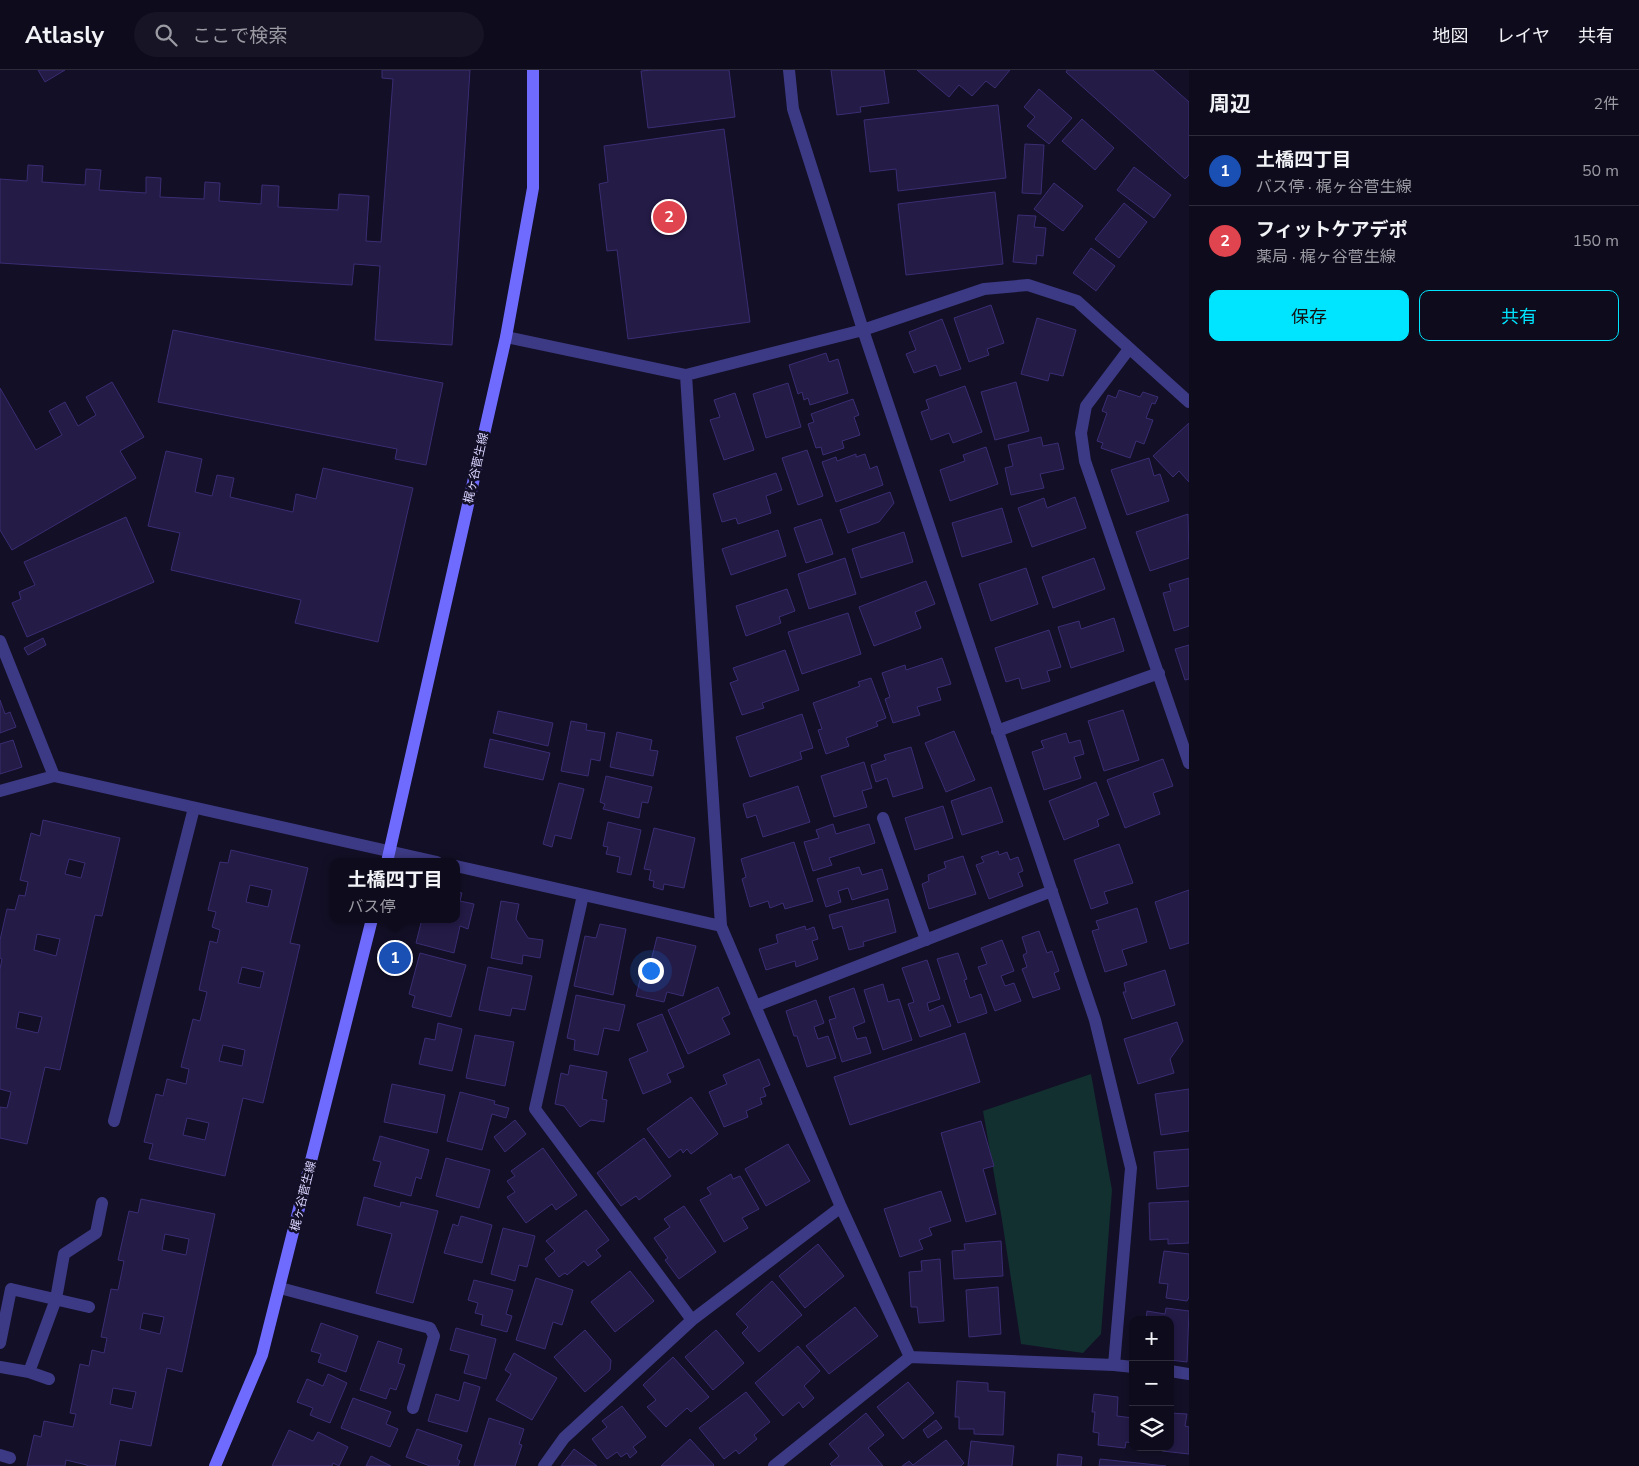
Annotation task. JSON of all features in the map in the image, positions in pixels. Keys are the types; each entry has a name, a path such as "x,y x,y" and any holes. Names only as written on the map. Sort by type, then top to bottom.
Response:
{"street":[{"name":"梶ヶ谷菅生線","path":"388,856 506,337 533,188 533,70"},
{"path":"789,70 793,109 863,330 1095,1020 1131,1168 1114,1365"},
{"path":"506,337 686,375 863,330 984,289 1028,284 1077,301 1189,402"},
{"path":"1129,348 1086,406 1081,433 1086,461 1189,763"},
{"path":"686,375 721,926 841,1207 910,1357"},
{"path":"0,641 54,776"},
{"path":"997,731 1159,672"},
{"path":"0,790 54,776 388,856 404,858"},
{"path":"114,1121 194,808"},
{"path":"883,818 926,940"},
{"path":"460,867 721,926"},
{"path":"755,1006 1052,891"},
{"path":"583,895 534,1109 692,1320"},
{"name":"梶ヶ谷菅生線","path":"215,1466 262,1355 371,923"},
{"path":"29,1372 56,1299 64,1254 96,1233 102,1203"},
{"path":"544,1466 564,1438 692,1320 841,1207"},
{"path":"280,1288 430,1328 434,1336 413,1408"},
{"path":"0,1343 11,1289 89,1306"},
{"path":"774,1466 910,1357 1129,1367"},
{"path":"0,1367 50,1378"},
{"path":"1174,1372 1189,1374"}],"green space":[{"path":"1091,1074 1112,1190 1101,1334 1083,1353 1021,1344 983,1111"}],"building":[{"path":"38,70 65,70 45,82"},
{"path":"382,70 470,70 452,345 375,340 380,266 354,264 352,285 0,263 0,179 27,181 28,165 43,166 42,182 85,185 86,169 101,170 99,190 146,193 146,177 161,178 160,197 204,199 205,182 220,183 219,201 261,204 262,185 279,186 278,207 338,210 339,194 369,196 366,241 381,242 393,79 382,78"},
{"path":"729,70 735,117 648,128 641,71"},
{"path":"831,70 884,70 889,103 860,107 861,112 837,115"},
{"path":"917,70 1010,70 995,88 986,81 972,96 959,85 949,97"},
{"path":"1067,70 1153,70 1189,102 1189,175 1185,179 1066,72"},
{"path":"1039,89 1072,118 1049,144 1027,126 1035,117 1024,107"},
{"path":"998,105 1006,178 898,191 896,169 870,172 864,120"},
{"path":"1082,119 1114,148 1095,170 1062,141"},
{"path":"724,129 750,322 628,339 617,250 607,251 599,184 608,182 604,146"},
{"path":"1025,144 1044,145 1041,194 1022,193"},
{"path":"1134,167 1171,195 1154,218 1117,190"},
{"path":"1054,183 1083,206 1063,231 1034,209"},
{"path":"995,192 1003,264 906,275 898,204"},
{"path":"1124,203 1147,222 1119,258 1095,239"},
{"path":"1018,215 1036,216 1034,227 1046,228 1043,256 1037,255 1036,264 1013,262"},
{"path":"1091,248 1115,266 1096,291 1073,273"},
{"path":"991,305 1004,343 987,349 989,355 969,362 954,318"},
{"path":"1037,318 1076,330 1063,376 1050,373 1048,381 1021,374"},
{"path":"942,319 961,369 940,376 936,365 914,373 906,354 916,350 909,332"},
{"path":"173,330 443,383 426,465 395,459 397,449 158,402"},
{"path":"826,353 829,362 838,359 848,393 810,405 808,398 804,400 802,392 798,394 789,365"},
{"path":"112,382 144,437 120,451 136,478 12,550 0,530 0,388 36,450 62,435 49,411 65,402 78,426 96,415 86,397"},
{"path":"1016,382 1029,431 995,440 981,392"},
{"path":"788,383 801,427 766,438 753,394"},
{"path":"965,386 982,432 953,443 949,433 931,440 921,412 929,409 926,400"},
{"path":"1119,390 1140,397 1143,392 1158,397 1155,404 1152,403 1146,418 1153,420 1144,444 1136,441 1130,458 1101,448 1103,443 1097,441 1107,413 1102,411 1108,395 1116,398"},
{"path":"735,393 754,450 724,460 710,420 720,417 714,400"},
{"path":"853,399 859,415 854,417 860,435 842,441 844,448 823,455 821,447 816,448 808,424 814,422 811,414"},
{"path":"1189,423 1189,482 1179,471 1173,477 1153,456"},
{"path":"1041,437 1043,446 1058,443 1064,469 1040,474 1044,488 1011,495 1005,468 1013,466 1008,445"},
{"path":"986,447 998,484 950,501 940,470 965,461 963,455"},
{"path":"807,450 823,496 798,505 782,458"},
{"path":"166,451 202,459 195,492 212,496 217,475 234,478 230,497 293,512 296,494 316,499 323,468 413,488 378,642 295,623 301,600 171,570 180,533 148,526"},
{"path":"856,454 856,457 865,454 870,469 877,466 883,485 836,502 822,462 836,457 837,461"},
{"path":"1149,458 1154,476 1160,474 1169,501 1127,515 1111,470"},
{"path":"776,473 782,490 766,496 771,513 738,524 736,518 722,522 713,494"},
{"path":"890,492 894,503 879,522 848,533 840,510"},
{"path":"1075,497 1086,528 1032,547 1018,508 1044,498 1047,508"},
{"path":"1002,508 1012,542 962,557 952,523"},
{"path":"1188,514 1189,558 1150,571 1136,532"},
{"path":"126,517 154,582 27,637 12,603 21,599 19,592 35,585 24,562"},
{"path":"821,519 833,554 806,563 794,528"},
{"path":"778,530 786,556 731,575 722,549"},
{"path":"904,532 913,562 861,578 852,549"},
{"path":"845,558 856,594 809,609 798,574"},
{"path":"1094,558 1105,589 1053,608 1042,577"},
{"path":"1026,568 1038,604 991,621 979,584"},
{"path":"1189,578 1189,626 1174,631 1163,593 1171,591 1169,584"},
{"path":"926,581 935,604 915,612 921,628 874,646 859,607"},
{"path":"787,589 795,611 779,617 781,623 746,636 736,606"},
{"path":"848,613 861,654 802,674 788,632"},
{"path":"1114,618 1124,651 1071,668 1058,627 1079,621 1081,629"},
{"path":"1049,630 1061,667 1047,671 1050,681 1022,689 1019,678 1006,682 995,648"},
{"path":"43,638 46,645 28,655 24,648"},
{"path":"1189,645 1189,679 1185,680 1175,649"},
{"path":"785,650 799,690 762,703 764,708 742,715 730,683 738,680 733,668"},
{"path":"942,658 951,684 937,688 941,700 917,707 920,715 893,723 885,699 890,697 882,673 905,665 906,670"},
{"path":"871,678 886,718 876,722 878,726 846,738 849,746 826,754 818,730 822,729 813,703 860,686 858,682"},
{"path":"0,700 5,714 10,712 16,727 0,733"},
{"path":"1123,710 1139,760 1104,771 1088,721"},
{"path":"498,711 553,723 548,746 493,733"},
{"path":"802,714 813,748 800,752 802,759 750,777 736,737"},
{"path":"571,721 587,724 586,730 605,733 600,761 591,759 588,776 561,771"},
{"path":"954,731 975,780 946,792 925,743"},
{"path":"617,732 652,740 650,750 658,751 653,776 610,767"},
{"path":"1066,733 1069,743 1080,740 1084,754 1074,757 1081,778 1044,790 1032,752 1044,748 1041,741"},
{"path":"490,739 550,753 543,780 484,767"},
{"path":"13,740 22,767 0,774 0,744"},
{"path":"911,747 923,788 893,797 887,778 876,782 871,765 886,760 884,755"},
{"path":"1163,759 1173,786 1153,793 1160,814 1125,828 1107,780"},
{"path":"864,762 872,788 862,791 867,807 834,817 821,776"},
{"path":"606,776 652,787 648,803 642,802 639,818 603,809 605,804 600,802"},
{"path":"1096,782 1109,815 1097,820 1099,826 1064,840 1049,801"},
{"path":"559,783 584,789 571,839 555,835 552,847 543,844"},
{"path":"798,786 810,822 763,837 756,815 747,818 743,804"},
{"path":"991,787 1003,822 962,835 951,801"},
{"path":"943,806 953,838 915,850 905,818"},
{"path":"43,820 120,838 102,916 95,915 60,1070 45,1067 27,1144 0,1138 0,1107 7,1108 11,1092 0,1089 0,969 2,959 0,958 0,940 7,909 15,910 19,895 25,896 28,882 20,880 31,833 40,836","holes":["69,859 85,863 81,878 65,874","37,934 60,939 56,956 34,950","19,1012 42,1017 38,1033 16,1028"]},
{"path":"608,822 641,830 631,875 617,872 620,857 606,854 608,847 603,846"},
{"path":"833,824 836,834 869,824 875,843 829,858 832,865 813,871 804,842 819,838 816,830"},
{"path":"654,828 695,838 684,888 664,884 663,890 653,887 654,881 649,880 651,870 644,869"},
{"path":"794,842 813,901 785,909 783,903 770,908 768,901 750,907 742,879 746,877 741,859"},
{"path":"1119,844 1133,883 1104,892 1108,903 1091,909 1074,860"},
{"path":"231,850 308,868 290,943 300,945 263,1103 243,1098 225,1176 149,1159 153,1144 144,1142 156,1094 163,1096 167,1079 186,1084 189,1069 181,1067 193,1019 200,1021 207,992 199,990 210,941 217,943 220,930 212,927 216,912 208,910 220,862 228,863","holes":["250,885 272,890 268,907 246,902","242,967 264,972 260,988 238,983","223,1045 245,1050 242,1066 219,1061","187,1118 209,1123 205,1140 183,1135"]},
{"path":"998,851 999,855 1007,852 1010,860 1018,857 1023,871 1018,873 1023,886 989,899 976,865 984,862 981,857"},
{"path":"963,856 976,894 929,909 922,884 929,881 928,875 946,868 944,862"},
{"path":"859,867 862,875 882,869 888,889 852,900 848,888 838,891 841,902 826,907 817,879"},
{"path":"1189,890 1189,943 1170,949 1155,902"},
{"path":"888,899 896,932 863,942 864,946 849,950 842,926 833,929 829,915"},
{"path":"460,901 474,904 468,929 460,926 454,953 416,943 421,923 460,923"},
{"path":"501,901 519,904 516,919 528,938 543,940 540,958 523,955 522,964 491,958"},
{"path":"1137,908 1147,942 1122,950 1127,965 1105,972 1092,931 1099,929 1096,921"},
{"path":"600,924 626,929 613,995 574,986 585,936 596,938"},
{"path":"805,926 806,930 814,927 818,939 812,941 818,959 796,967 795,961 766,970 759,949 778,943 776,935"},
{"path":"1039,931 1047,953 1052,951 1059,971 1054,973 1060,989 1033,998 1022,969 1027,967 1023,955 1027,953 1022,937"},
{"path":"657,937 696,946 683,996 667,992 664,1002 636,996 642,972 648,973"},
{"path":"1002,940 1014,971 1001,976 1005,986 1014,983 1021,1001 995,1011 978,967 987,964 981,948"},
{"path":"420,953 466,965 451,1017 412,1007 415,996 409,994"},
{"path":"958,953 967,979 964,980 970,998 981,994 987,1013 958,1023 937,959"},
{"path":"927,960 940,999 927,1003 929,1011 943,1005 951,1026 920,1037 908,1004 914,1002 902,968"},
{"path":"488,967 532,976 525,1010 512,1008 510,1016 479,1010"},
{"path":"1165,970 1175,1005 1132,1019 1123,992 1126,992 1124,983"},
{"path":"883,984 888,1002 899,999 912,1040 883,1050 864,990"},
{"path":"718,987 730,1014 722,1018 730,1034 688,1054 668,1010"},
{"path":"854,988 865,1022 853,1027 857,1039 866,1037 871,1053 842,1062 829,1020 836,1018 829,997"},
{"path":"576,995 625,1005 619,1031 604,1028 598,1055 574,1050 575,1040 567,1038"},
{"path":"816,1000 824,1023 814,1027 818,1039 828,1036 836,1058 807,1067 797,1036 794,1036 786,1011"},
{"path":"662,1014 684,1067 667,1074 671,1082 643,1094 629,1059 648,1051 637,1024"},
{"path":"1177,1022 1183,1041 1170,1059 1174,1073 1138,1084 1124,1039"},
{"path":"438,1023 462,1029 452,1071 419,1064 425,1038 435,1040"},
{"path":"965,1033 980,1082 850,1125 834,1077"},
{"path":"475,1035 514,1042 505,1086 466,1078"},
{"path":"759,1059 770,1085 763,1088 766,1096 760,1098 762,1104 746,1111 748,1117 724,1127 709,1092 727,1084 723,1075"},
{"path":"570,1065 607,1072 602,1099 607,1100 604,1122 591,1120 580,1127 564,1106 555,1104 561,1073 568,1075"},
{"path":"392,1084 445,1095 437,1133 384,1122"},
{"path":"1189,1089 1189,1131 1161,1135 1155,1094"},
{"path":"460,1092 495,1101 494,1104 509,1108 506,1118 492,1114 482,1150 447,1141"},
{"path":"691,1097 718,1134 691,1154 687,1149 683,1153 681,1149 669,1158 647,1129"},
{"path":"515,1120 526,1134 505,1152 494,1137"},
{"path":"981,1121 994,1166 983,1169 996,1214 966,1222 941,1133"},
{"path":"380,1136 429,1150 421,1179 416,1177 411,1196 374,1186 381,1162 373,1160"},
{"path":"644,1138 671,1176 639,1200 636,1196 621,1206 597,1173"},
{"path":"788,1144 810,1181 766,1206 745,1169"},
{"path":"543,1148 577,1195 556,1210 552,1204 526,1223 507,1197 515,1192 507,1181 515,1176 511,1171"},
{"path":"1189,1149 1189,1186 1157,1189 1154,1152"},
{"path":"446,1158 490,1170 479,1208 436,1196"},
{"path":"731,1174 733,1179 740,1176 759,1209 742,1218 748,1228 724,1242 700,1200 711,1194 707,1188"},
{"path":"941,1191 951,1221 929,1228 932,1235 919,1240 923,1249 900,1257 884,1209"},
{"path":"364,1197 400,1207 401,1202 438,1211 413,1303 376,1293 392,1234 357,1225"},
{"path":"141,1199 215,1214 182,1372 167,1368 151,1446 120,1440 115,1466 87,1466 66,1460 65,1466 27,1466 34,1435 41,1437 44,1421 73,1427 76,1414 70,1413 80,1364 89,1366 92,1350 104,1353 107,1338 101,1337 111,1289 118,1290 124,1261 118,1260 129,1211 138,1213","holes":["165,1234 189,1239 186,1255 162,1250","143,1313 164,1317 160,1334 140,1329","113,1388 136,1392 132,1409 110,1404"]},
{"path":"1189,1201 1189,1243 1168,1244 1168,1239 1150,1240 1149,1203"},
{"path":"684,1206 716,1252 679,1279 665,1260 668,1258 654,1238 670,1227 664,1219"},
{"path":"586,1210 609,1240 596,1250 601,1256 588,1266 584,1261 567,1275 565,1273 559,1277 545,1259 555,1251 546,1241"},
{"path":"461,1216 492,1225 482,1263 444,1253 453,1224 458,1226"},
{"path":"503,1228 535,1236 527,1267 519,1265 515,1281 491,1274"},
{"path":"1001,1241 1003,1276 954,1279 952,1251 965,1250 964,1244"},
{"path":"818,1244 844,1276 805,1308 779,1276"},
{"path":"1164,1251 1189,1254 1189,1297 1187,1301 1166,1298 1168,1284 1159,1283"},
{"path":"940,1259 944,1321 919,1323 917,1307 911,1307 909,1272 922,1271 921,1261"},
{"path":"630,1271 654,1301 615,1332 591,1302"},
{"path":"536,1278 573,1290 562,1325 553,1322 545,1349 516,1340"},
{"path":"474,1280 513,1290 506,1314 512,1316 507,1332 481,1325 483,1315 475,1313 478,1303 468,1300"},
{"path":"772,1281 802,1315 759,1352 742,1333 748,1327 736,1314"},
{"path":"998,1287 1001,1334 969,1337 966,1290"},
{"path":"855,1307 878,1336 829,1374 806,1346"},
{"path":"1166,1308 1189,1311 1187,1362 1174,1360 1174,1316 1146,1316 1147,1311 1165,1314"},
{"path":"321,1323 358,1336 346,1372 318,1362 321,1354 311,1351"},
{"path":"456,1328 496,1339 486,1379 464,1373 469,1355 450,1350"},
{"path":"585,1330 611,1360 610,1370 585,1392 554,1357"},
{"path":"716,1330 744,1363 713,1390 685,1357"},
{"path":"378,1341 402,1349 398,1363 405,1365 396,1390 390,1388 386,1399 360,1390"},
{"path":"798,1346 820,1371 804,1386 814,1398 803,1408 799,1402 783,1416 755,1383"},
{"path":"514,1353 557,1378 532,1420 496,1400 511,1374 505,1370"},
{"path":"673,1357 709,1397 691,1412 687,1408 666,1427 647,1407 656,1400 643,1385"},
{"path":"328,1374 347,1383 330,1423 310,1415 313,1408 297,1402 307,1379 323,1386"},
{"path":"957,1381 988,1383 988,1391 1005,1392 1003,1435 974,1434 974,1429 959,1429 959,1417 955,1417"},
{"path":"464,1382 480,1387 467,1432 428,1421 436,1394 459,1401"},
{"path":"908,1382 934,1413 903,1439 877,1407"},
{"path":"746,1392 770,1422 754,1435 757,1439 739,1454 736,1450 724,1459 699,1428"},
{"path":"1094,1394 1118,1397 1117,1416 1129,1418 1129,1442 1126,1442 1125,1448 1098,1445 1099,1433 1093,1432 1095,1412 1092,1412"},
{"path":"353,1398 391,1412 386,1424 398,1429 390,1447 341,1428"},
{"path":"622,1406 646,1437 633,1447 637,1452 630,1458 627,1453 621,1457 617,1452 607,1459 592,1439 607,1427 602,1421"},
{"path":"866,1413 884,1435 868,1448 883,1466 832,1466 830,1464 839,1456 829,1444"},
{"path":"1174,1413 1187,1414 1185,1426 1189,1427 1189,1454 1162,1451 1174,1451"},
{"path":"489,1418 524,1429 519,1444 522,1445 515,1466 474,1466"},
{"path":"936,1420 942,1428 928,1438 923,1430"},
{"path":"417,1429 462,1445 457,1459 460,1461 458,1466 430,1466 406,1457"},
{"path":"289,1430 313,1441 318,1432 348,1447 339,1466 333,1463 332,1466 272,1466"},
{"path":"690,1439 713,1466 661,1466"},
{"path":"946,1440 964,1463 961,1466 902,1466 909,1461 913,1465"},
{"path":"971,1441 1014,1446 1012,1466 968,1466"},
{"path":"574,1449 597,1466 561,1466"},
{"path":"1058,1454 1082,1457 1081,1466 1057,1466"},
{"path":"371,1456 391,1466 366,1466"},
{"path":"1100,1459 1166,1466 1099,1466"}],"place":[{"name":"フィットケアデポ","path":"669,217"},
{"name":"土橋四丁目","path":"395,958"}]}
